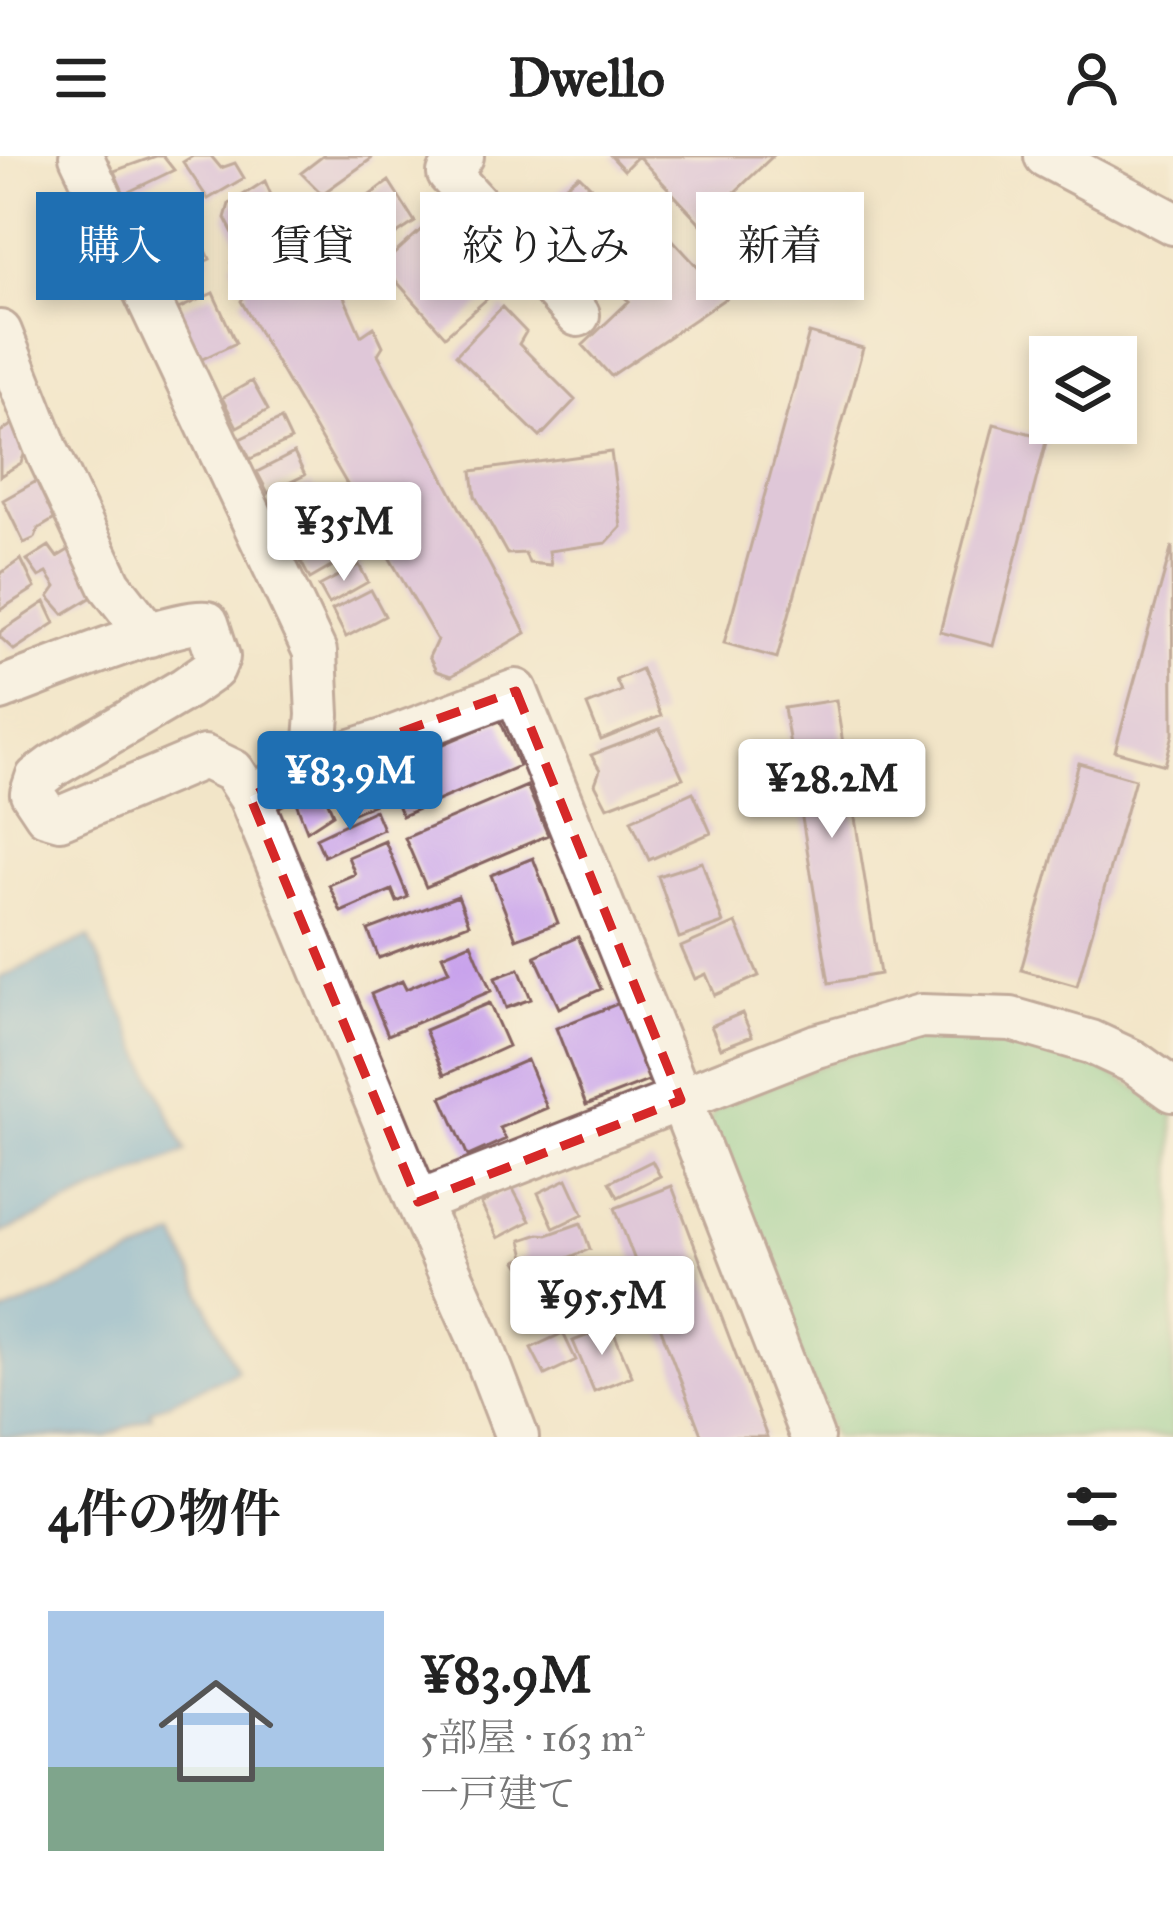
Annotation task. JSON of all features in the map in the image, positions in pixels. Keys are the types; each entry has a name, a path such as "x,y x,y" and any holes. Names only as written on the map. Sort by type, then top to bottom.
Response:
{"street":[{"path":"81,156 315,652 314,763"},
{"path":"463,156 449,174 578,315"},
{"path":"1046,156 1173,224"},
{"path":"0,332 48,453 110,585 149,635"},
{"path":"0,689 196,620 207,623 218,657 213,669 53,766 37,778 32,793 46,814 60,818 204,757 233,771 250,796 517,1437"},
{"path":"250,796 314,763 516,691 812,1437"},
{"path":"418,1202 816,1046 921,1016 1011,1019 1091,1042 1134,1062 1173,1090"}],"highlighted area":[{"path":"516,691 681,1100 418,1202 250,797 314,763"}],"green space":[{"path":"987,1036 1062,1049 1139,1089 1173,1114 1173,1437 833,1437 707,1125 716,1108 905,1037"}],"water":[{"path":"89,937 186,1151 0,1234 0,978"},
{"path":"176,1236 237,1371 105,1437 0,1437 0,1315"}],"building":[{"path":"156,156 163,156 174,170 128,192 123,192 114,171"},
{"path":"193,156 211,156 221,168 235,163 244,178 208,199 183,162"},
{"path":"323,156 371,159 325,192 301,173"},
{"path":"611,156 638,156 624,170"},
{"path":"638,156 773,156 735,192 696,192 696,219"},
{"path":"579,175 596,192 557,192"},
{"path":"265,181 270,192 248,192"},
{"path":"389,181 396,192 374,192"},
{"path":"396,192 415,222 396,234"},
{"path":"420,231 420,300 486,300 445,336 396,281 396,252"},
{"path":"672,239 696,265 696,300 723,300 611,376 583,345 629,301 672,300"},
{"path":"213,293 236,343 198,361 174,311"},
{"path":"345,300 361,336 374,327 383,346 378,354 526,633 451,676 436,671 429,657 437,640 241,301"},
{"path":"502,307 526,332 519,344 575,400 540,437 456,355"},
{"path":"809,333 863,348 777,658 724,643"},
{"path":"252,381 268,410 237,427 222,398"},
{"path":"281,419 291,440 250,459 240,439"},
{"path":"13,424 27,447 21,463 0,476 0,432"},
{"path":"994,424 1029,433 1029,444 1045,444 993,646 940,632"},
{"path":"611,452 621,527 606,543 549,551 551,565 529,563 525,553 507,554 475,496 472,471"},
{"path":"294,453 305,475 268,493 257,472"},
{"path":"44,477 58,517 24,543 3,500"},
{"path":"311,484 320,502 283,520 274,502"},
{"path":"328,510 337,529 298,548 289,529"},
{"path":"341,539 350,556 310,579 301,562"},
{"path":"49,546 57,557 75,546 102,591 64,614 49,597 56,587 47,573 39,577 27,560"},
{"path":"1172,546 1173,734 1165,765 1115,751"},
{"path":"21,559 35,588 0,610 0,574"},
{"path":"359,565 368,582 329,604 319,586"},
{"path":"371,590 385,616 346,637 332,610"},
{"path":"45,602 55,623 14,650 0,632"},
{"path":"641,669 661,716 601,740 587,705 621,691 616,680"},
{"path":"836,700 880,974 829,983 784,708"},
{"path":"500,720 519,766 402,816 382,770"},
{"path":"660,729 683,778 607,807 595,784 600,770 591,755"},
{"path":"1079,763 1135,779 1077,986 1021,970"},
{"path":"358,769 373,805 348,815 333,779"},
{"path":"320,784 333,814 307,831 294,797"},
{"path":"527,786 548,835 426,887 405,838"},
{"path":"693,792 711,833 649,860 631,820"},
{"path":"375,810 383,829 324,856 316,838"},
{"path":"385,841 408,897 397,902 392,890 341,912 329,885 355,874 348,857"},
{"path":"533,858 558,923 516,939 491,875"},
{"path":"702,862 723,923 679,938 658,876"},
{"path":"458,896 469,924 379,958 368,930"},
{"path":"736,923 759,976 715,995 706,974 695,979 681,947"},
{"path":"578,937 601,989 559,1008 535,956"},
{"path":"471,943 491,991 388,1035 371,994 402,981 406,989 449,971 442,955"},
{"path":"519,969 531,999 506,1008 495,978"},
{"path":"622,1002 651,1080 586,1105 556,1028"},
{"path":"489,1003 508,1046 444,1075 425,1030"},
{"path":"742,1013 752,1036 721,1048 711,1026"},
{"path":"527,1060 547,1108 500,1128 506,1139 468,1156 442,1097"},
{"path":"652,1161 660,1176 618,1197 610,1182"},
{"path":"567,1179 583,1214 554,1228 538,1193"},
{"path":"672,1186 767,1437 702,1437 615,1208"},
{"path":"512,1187 530,1221 498,1238 481,1204"},
{"path":"581,1223 590,1249 526,1275 517,1261 525,1257 521,1240"},
{"path":"611,1326 632,1376 594,1391 573,1341"},
{"path":"563,1333 576,1360 545,1375 531,1348"}]}
